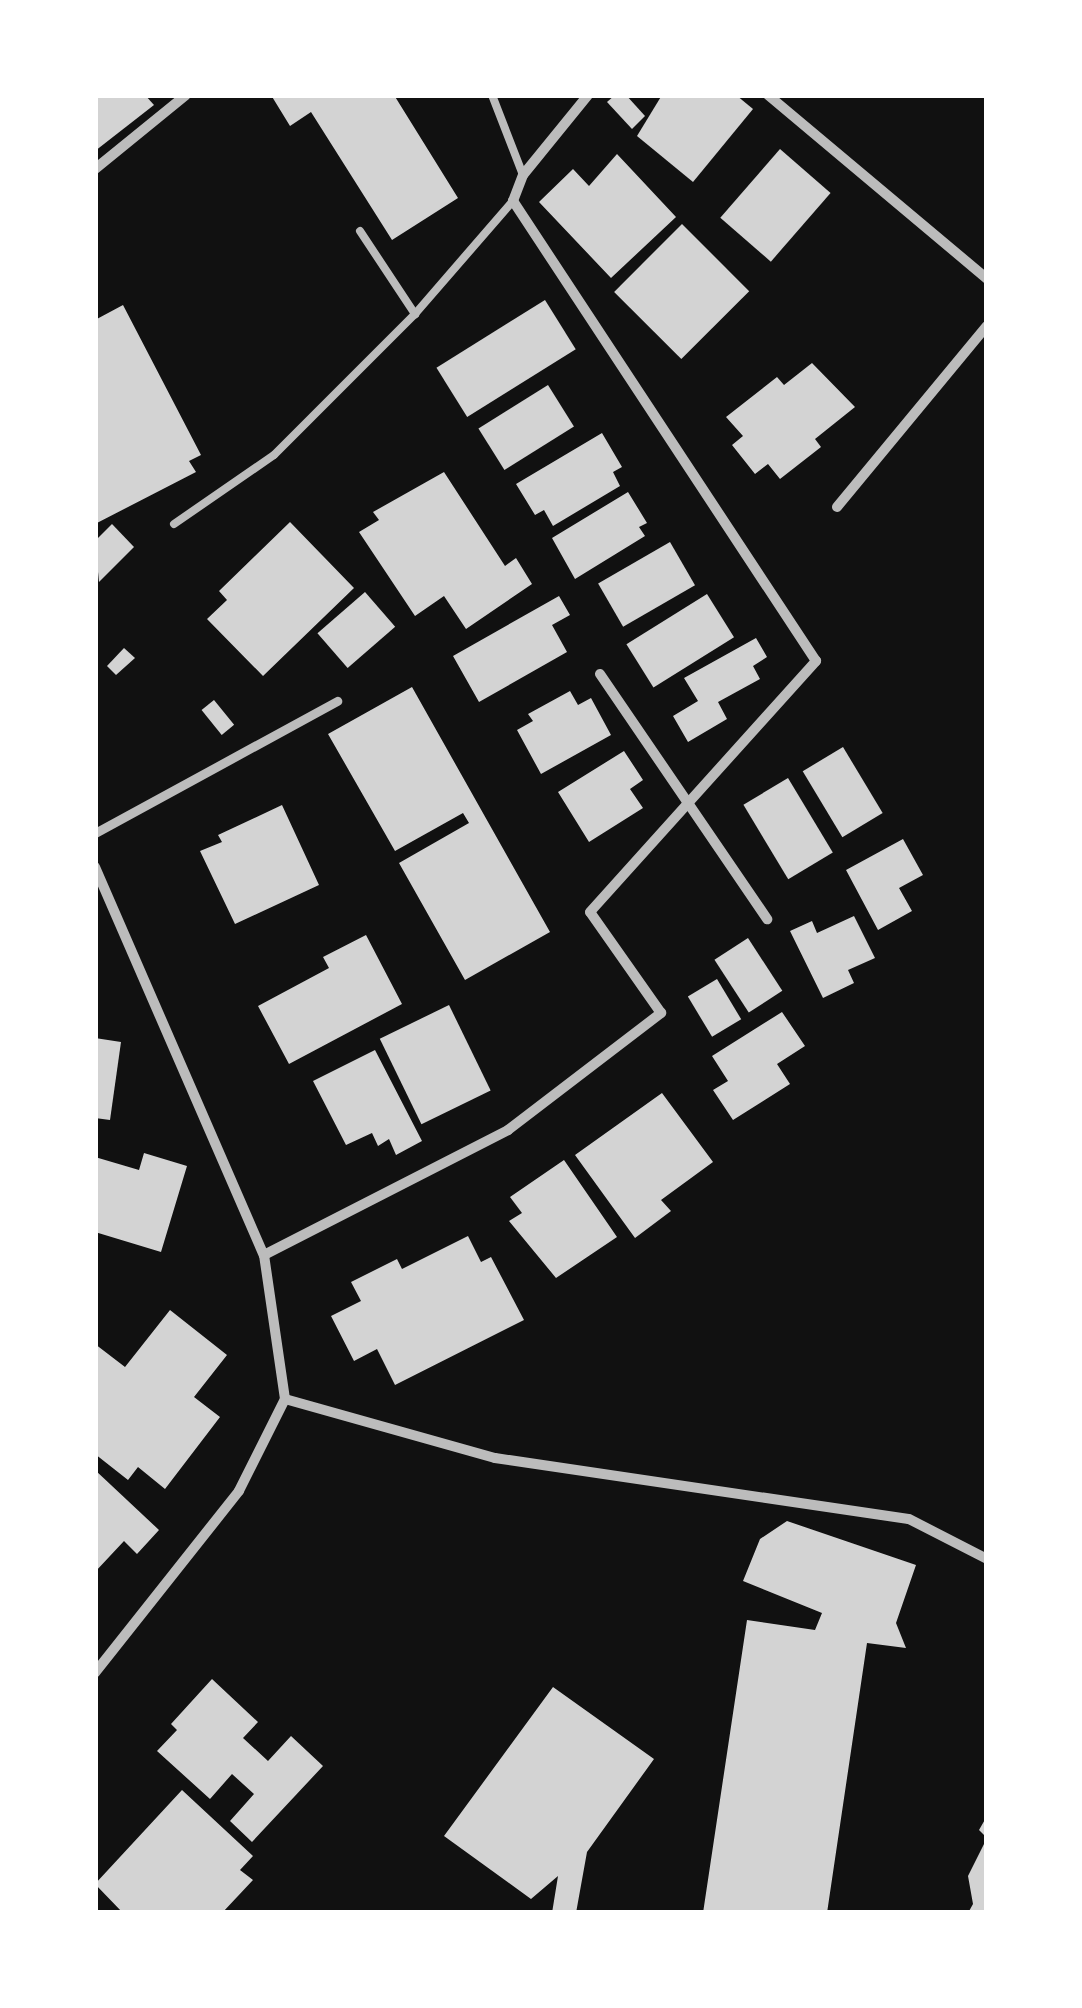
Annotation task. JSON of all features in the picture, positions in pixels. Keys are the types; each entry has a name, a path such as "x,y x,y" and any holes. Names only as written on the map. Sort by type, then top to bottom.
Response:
{"street":[{"path":"95,168 186,95"},
{"path":"264,1255 508,1130 660,1013 590,912 688,798 816,661 513,201 523,175 588,95"},
{"path":"768,95 987,280"},
{"path":"837,507 987,326"},
{"path":"600,674 767,918"},
{"path":"95,834 337,702"},
{"path":"95,867 264,1255 285,1399 240,1492 95,1673"},
{"path":"285,1399 495,1458 909,1519 987,1559"}],"lane":[{"path":"492,95 523,175"},
{"path":"174,524 274,456 415,314 513,201"},
{"path":"360,231 415,314"}],"building":[{"path":"95,95 145,95 154,105 95,151"},
{"path":"271,95 394,95 458,198 392,240 311,112 290,126"},
{"path":"615,95 626,95 645,116 632,129 607,102"},
{"path":"662,95 736,95 753,109 693,182 637,136"},
{"path":"780,149 831,193 771,262 720,218"},
{"path":"617,154 676,217 611,278 539,202 573,169 589,186"},
{"path":"682,224 749,291 681,359 614,292"},
{"path":"545,300 576,349 467,417 436,368"},
{"path":"123,305 201,455 189,461 196,472 95,524 95,320"},
{"path":"812,363 855,407 815,439 821,447 780,479 768,464 755,474 732,445 743,436 726,417 777,377 784,385"},
{"path":"548,385 574,427 504,470 478,428"},
{"path":"602,433 622,467 613,472 620,486 553,526 544,510 535,515 516,484"},
{"path":"444,472 505,566 516,558 532,584 466,629 444,596 415,616 359,532 379,520 373,512"},
{"path":"628,492 647,523 639,527 645,536 575,579 552,538"},
{"path":"290,522 354,588 263,676 207,619 227,600 219,591"},
{"path":"112,524 134,547 99,582 95,541"},
{"path":"670,542 695,585 623,627 598,584"},
{"path":"365,592 395,627 348,668 317,633"},
{"path":"707,594 734,637 653,688 626,644"},
{"path":"559,596 570,615 552,625 567,652 479,702 453,656"},
{"path":"756,638 767,657 753,666 760,679 718,702 727,719 688,742 673,716 698,701 684,678"},
{"path":"124,648 135,658 116,675 107,666"},
{"path":"412,687 550,932 465,980 399,863 469,823 463,813 395,851 328,734"},
{"path":"570,691 578,705 591,698 611,735 541,774 517,730 533,721 528,714"},
{"path":"214,700 234,725 222,735 202,710"},
{"path":"843,747 883,813 842,837 803,771"},
{"path":"624,751 643,780 630,789 643,808 589,842 558,792"},
{"path":"788,778 833,853 788,879 743,805"},
{"path":"282,805 319,885 235,924 200,851 222,842 218,835"},
{"path":"903,839 923,875 899,888 912,911 878,930 846,870"},
{"path":"854,916 875,958 848,970 854,983 823,998 790,931 812,921 817,933"},
{"path":"366,935 402,1004 289,1064 258,1006 329,968 323,957"},
{"path":"748,938 782,991 749,1013 714,960"},
{"path":"717,979 741,1019 712,1037 688,997"},
{"path":"449,1005 491,1090 421,1124 380,1039"},
{"path":"782,1012 805,1046 777,1064 790,1084 733,1120 713,1090 728,1081 712,1056"},
{"path":"95,1038 121,1042 110,1120 95,1118"},
{"path":"375,1050 422,1141 396,1155 389,1139 378,1146 372,1133 346,1145 313,1081"},
{"path":"662,1093 713,1162 661,1200 671,1211 635,1238 575,1155"},
{"path":"144,1153 187,1166 161,1252 95,1232 95,1157 139,1170"},
{"path":"564,1160 617,1237 556,1278 509,1221 522,1213 510,1197"},
{"path":"468,1236 481,1262 491,1257 524,1320 395,1385 377,1349 354,1361 331,1316 361,1301 351,1282 397,1259 402,1269"},
{"path":"170,1310 227,1355 194,1397 220,1417 165,1489 138,1467 128,1480 95,1454 95,1344 125,1367"},
{"path":"95,1470 159,1530 137,1554 124,1541 95,1572"},
{"path":"787,1521 916,1565 896,1623 906,1648 867,1643 827,1913 703,1913 747,1620 815,1630 822,1613 743,1581 760,1539"},
{"path":"212,1679 258,1722 243,1738 268,1761 291,1736 323,1766 252,1842 230,1821 254,1794 232,1774 210,1799 157,1751 177,1730 171,1724"},
{"path":"553,1687 654,1759 587,1852 576,1913 552,1913 558,1876 531,1899 444,1836"},
{"path":"182,1790 253,1856 240,1870 253,1880 222,1913 123,1913 95,1884"},
{"path":"987,1816 987,1838 979,1830"},
{"path":"987,1838 987,1913 968,1913 973,1904 968,1876"}]}
